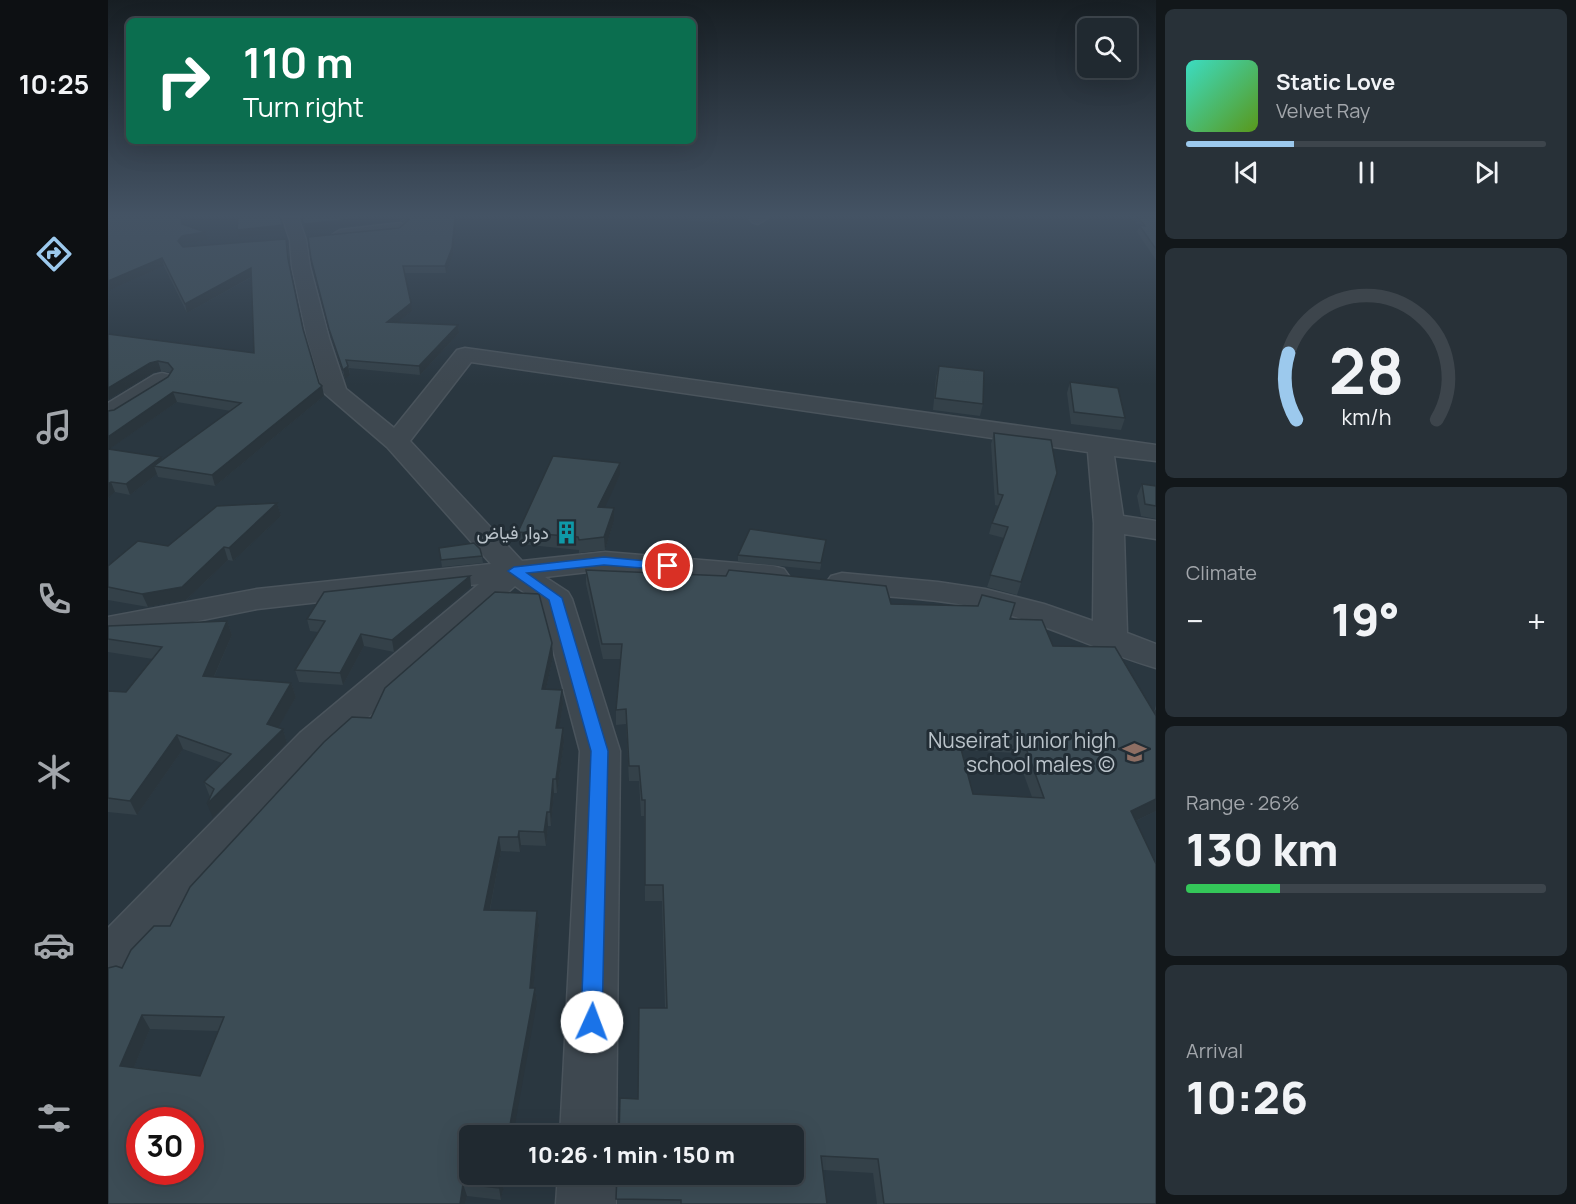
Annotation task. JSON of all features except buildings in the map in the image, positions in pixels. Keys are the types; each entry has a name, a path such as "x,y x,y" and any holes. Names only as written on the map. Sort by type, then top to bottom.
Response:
{"street":[{"path":"302,273 318,338 335,392 396,442 514,571 556,598 600,751 588,1125"},
{"path":"396,442 465,355 1156,453"},
{"path":"108,413 162,380"},
{"path":"1100,446 1109,523 1110,641"},
{"path":"1109,523 1156,530"},
{"path":"108,628 257,599 604,561 971,596 1031,610 1110,641 1156,656"},
{"path":"108,961 314,743 514,571"},
{"path":"586,1204 587,1185"}],"place":[{"name":"دوار فياض","path":"567,533"},
{"name":"Nuseirat junior high school males (c)","path":"1134,753"}],"route":[{"path":"592,1022 600,751 556,598 514,571 604,561 668,566"}]}
